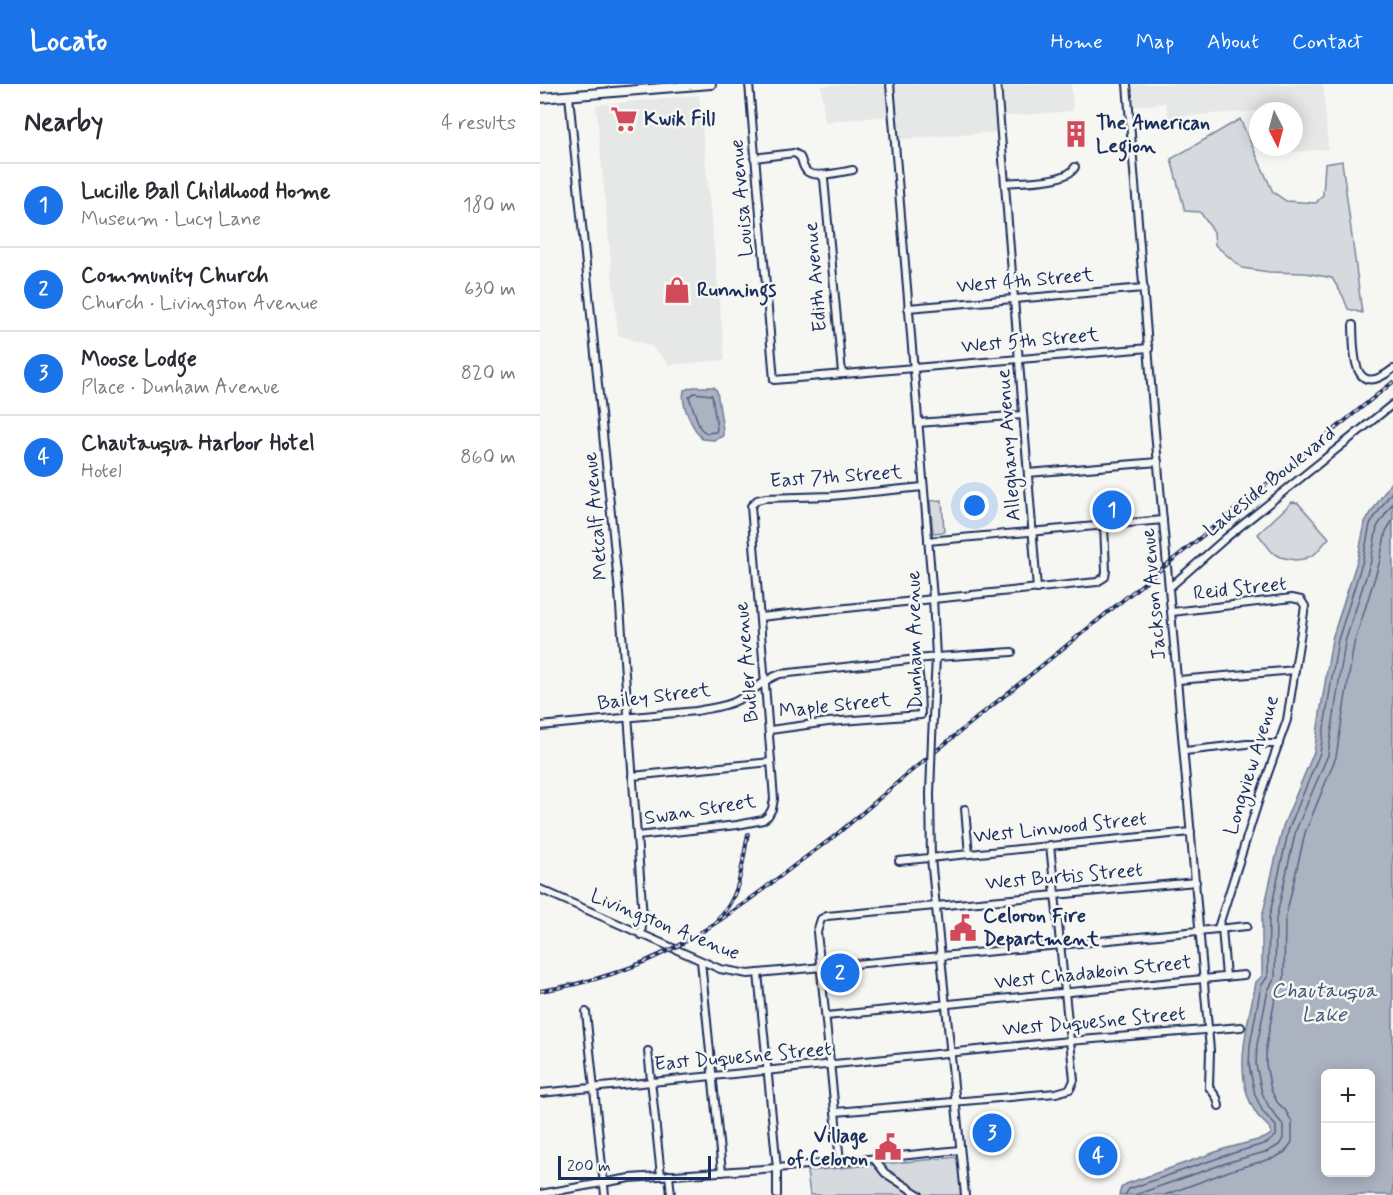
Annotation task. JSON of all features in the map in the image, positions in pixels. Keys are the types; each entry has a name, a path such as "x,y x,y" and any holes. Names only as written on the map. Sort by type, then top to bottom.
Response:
{"main road":[{"path":"540,98 711,84"}],"street":[{"name":"Louisa Avenue","path":"749,84 774,380"},
{"name":"Dunham Avenue","path":"890,84 933,598 936,657 930,794 931,858 965,1195"},
{"name":"Alleghany Avenue","path":"997,84 1037,589"},
{"name":"Jackson Avenue","path":"1127,84 1204,979 1209,1087 1217,1098 1219,1106"},
{"name":"Metcalf Avenue","path":"569,96 617,569 643,917 640,935"},
{"path":"754,158 795,153 802,159 805,170 810,174 822,176 853,170"},
{"path":"1005,183 1061,177 1073,172 1075,167"},
{"name":"Edith Avenue","path":"822,176 842,373"},
{"name":"West 4th Street","path":"908,308 1144,288"},
{"path":"1353,325 1355,362 1359,373 1368,380 1375,381 1393,369"},
{"name":"West 5th Street","path":"774,380 1149,348"},
{"name":"Lakeside Boulevard","path":"1170,587 1227,537 1393,404"},
{"path":"918,423 1023,415"},
{"path":"1028,473 1158,462"},
{"name":"East 7th Street","path":"753,504 765,498 832,496 923,487"},
{"name":"Butler Avenue","path":"753,504 750,511 766,680 774,799 768,816"},
{"path":"927,541 1163,520"},
{"path":"760,617 1097,582 1103,579 1106,571 1104,525"},
{"name":"Reid Street","path":"1172,612 1292,598 1301,600 1305,608"},
{"name":"Longview Avenue","path":"1220,928 1261,793 1287,720 1305,608"},
{"path":"766,680 780,674 936,657 1012,652"},
{"name":"Maple Street","path":"770,730 828,722 921,715 917,659"},
{"path":"1178,680 1295,670"},
{"name":"Bailey Street","path":"540,726 696,711 722,706 738,700 766,680"},
{"path":"1185,751 1246,744 1279,744"},
{"path":"632,776 771,762"},
{"path":"965,809 969,854"},
{"name":"Swan Street","path":"637,836 737,825 763,820 768,816"},
{"name":"West Linwood Street","path":"899,861 1191,832"},
{"path":"836,1112 1056,1093 1072,1087 1074,1080 1050,845"},
{"name":"West Burtis Street","path":"821,968 818,924 827,916 1196,882"},
{"name":"Livingston Avenue","path":"540,889 640,935 729,972 758,973 821,968 1247,926"},
{"path":"1220,928 1226,977"},
{"path":"700,961 722,1172"},
{"path":"703,980 716,968"},
{"path":"821,968 840,1162"},
{"path":"758,973 777,1168 777,1195"},
{"name":"West Chadakoin Street","path":"826,1016 1244,975"},
{"path":"586,1012 605,1195"},
{"name":"West Duquesne Street","path":"950,1053 1208,1028 1241,1027"},
{"path":"648,1051 661,1176"},
{"name":"East Duquesne Street","path":"540,1093 950,1053"},
{"path":"543,1194 603,1183 661,1176 777,1168 960,1150"},
{"path":"874,1159 885,1173 919,1195"},
{"path":"669,1176 671,1195"}],"shaded area":[{"path":"1071,84 1073,111 996,117 996,132 890,140 888,116 825,122 821,86"},
{"path":"1133,84 1323,84 1328,149 1303,151 1303,102 1249,102 1249,111 1168,117 1166,103 1135,106"},
{"path":"699,95 725,360 670,365 651,346 618,335 596,105"},
{"path":"1240,119 1249,139 1249,156 1257,156 1273,192 1286,201 1316,203 1323,195 1325,164 1342,161 1362,313 1348,309 1332,278 1306,273 1269,272 1242,268 1215,245 1214,232 1200,212 1185,211 1171,159"},
{"path":"942,500 944,532 933,533 930,501"},
{"path":"1292,502 1298,503 1329,538 1315,554 1304,559 1280,557 1272,552 1258,534"},
{"path":"958,1157 962,1195 810,1195 807,1171"}],"water":[{"path":"693,387 714,387 717,391 723,436 714,440 702,439 695,429 688,416 683,396 684,390"},
{"name":"Chautauqua Lake","path":"1393,479 1393,1195 1119,1195 1121,1188 1126,1184 1224,1149 1265,1138 1271,1134 1271,1130 1258,1116 1250,1101 1243,1068 1249,1015 1256,982 1262,976 1262,917 1283,826 1314,752 1332,639 1358,558 1365,522"}],"railway":[{"path":"540,991 579,983 646,961 706,929 735,910 832,838 905,776 1393,382"},
{"path":"718,918 726,910 736,890 748,834"}],"place":[{"name":"Kwik Fill","path":"624,119"},
{"name":"The American Legion","path":"1076,134"},
{"name":"Runnings","path":"677,290"},
{"name":"Lucille Ball Childhood Home","path":"1112,510"},
{"name":"Celoron Fire Department","path":"963,928"},
{"name":"Community Church","path":"840,973"},
{"name":"Moose Lodge","path":"992,1133"},
{"name":"Village of Celoron","path":"888,1147"},
{"name":"Chautauqua Harbor Hotel","path":"1098,1156"}]}
